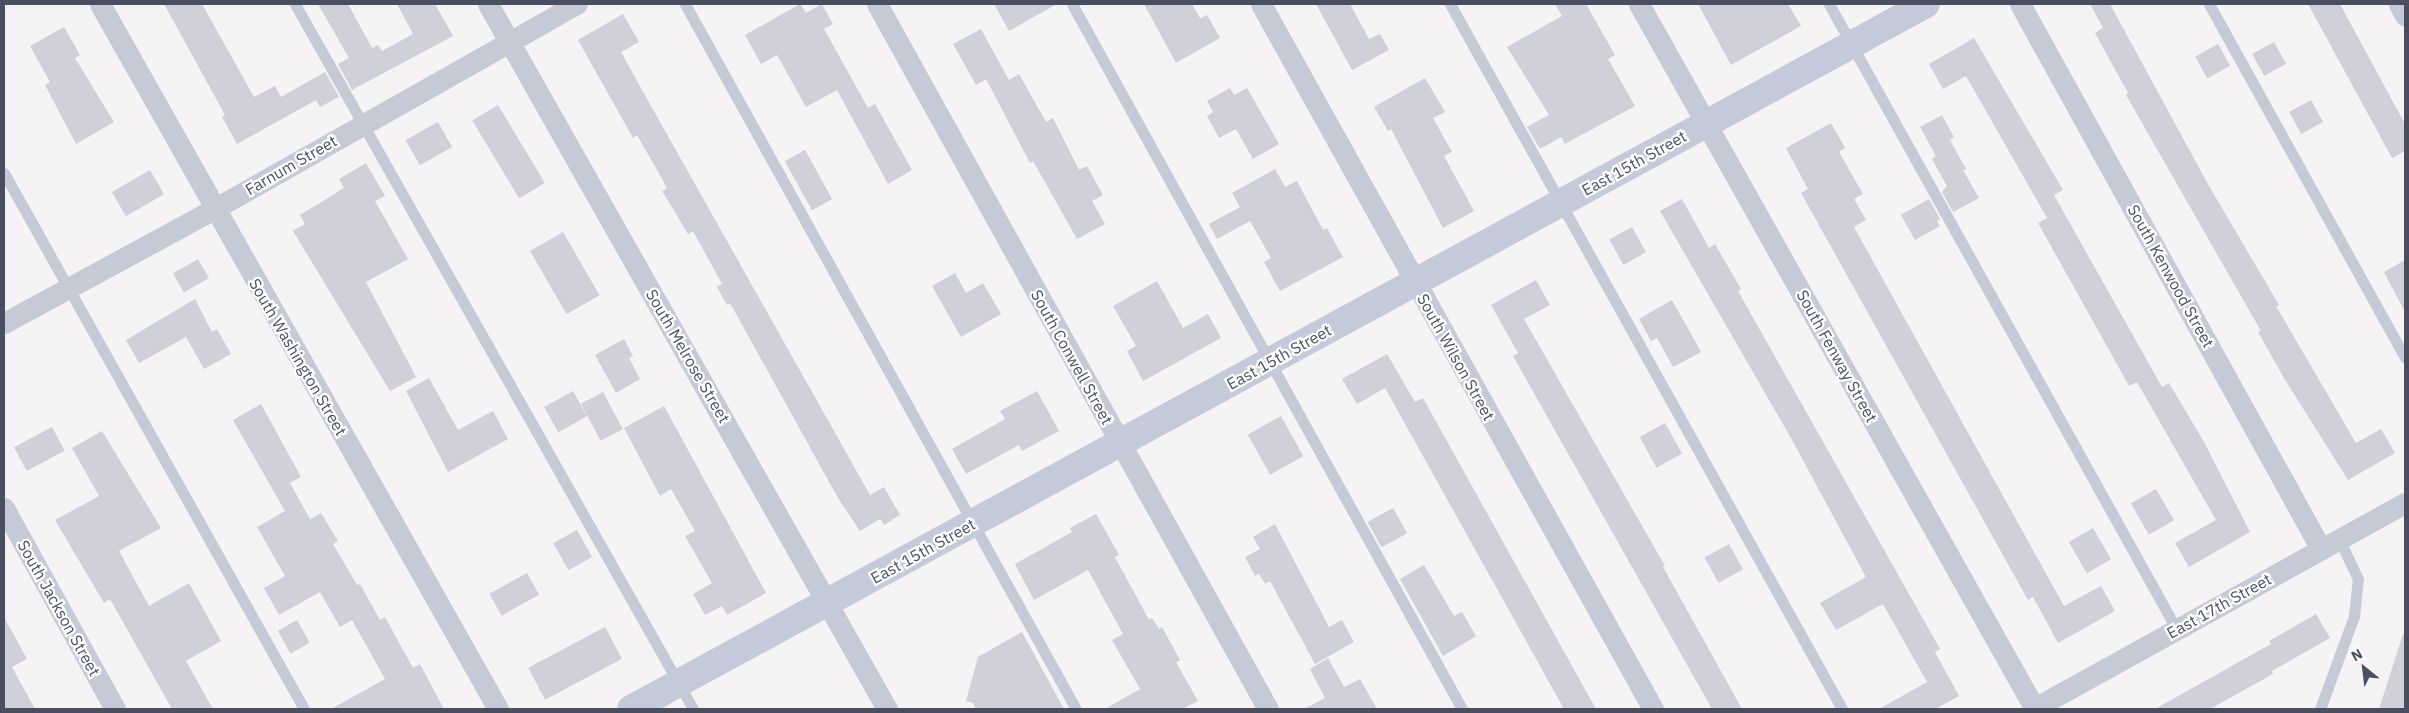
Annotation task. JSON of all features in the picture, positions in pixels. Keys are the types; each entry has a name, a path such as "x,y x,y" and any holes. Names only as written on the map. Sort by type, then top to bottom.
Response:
{"main road":[{"name":"East 15th Street","path":"631,709 1120,445 1926,4"}],"street":[{"name":"South Washington Street","path":"100,4 214,209 498,709"},
{"name":"South Melrose Street","path":"488,4 829,602 887,709"},
{"name":"Farnum Street","path":"4,323 214,209 577,4"},
{"name":"South Conwell Street","path":"877,4 1268,709"},
{"name":"South Wilson Street","path":"1261,4 1652,709"},
{"name":"South Fenway Street","path":"1639,4 2034,709"},
{"name":"South Kenwood Street","path":"2020,4 2330,544"},
{"path":"2399,4 2405,16"},
{"name":"East 17th Street","path":"2034,709 2405,503"},
{"name":"South Jackson Street","path":"4,508 115,709"}],"lane":[{"path":"295,4 692,709"},
{"path":"685,4 975,523 1076,709"},
{"path":"1072,4 1462,709"},
{"path":"1450,4 1842,709"},
{"path":"1828,4 2177,630"},
{"path":"2209,4 2405,357"},
{"path":"4,173 66,289 304,709"},
{"path":"2320,709 2354,616 2358,579 2330,544"}],"building":[{"path":"164,4 202,4 254,97 275,86 281,97 325,72 339,97 320,107 316,100 237,144 222,117 225,115"},
{"path":"318,4 348,4 372,48 378,45 382,51 413,34 397,4 435,4 453,36 352,90 338,64 349,58"},
{"path":"800,4 806,13 822,4 833,24 824,29 868,108 875,104 912,170 888,184 837,90 806,107 777,55 761,64 745,35"},
{"path":"994,4 1057,4 1009,31"},
{"path":"1144,4 1192,4 1200,18 1207,15 1220,38 1176,63"},
{"path":"1316,4 1350,4 1369,39 1380,34 1389,50 1352,70"},
{"path":"1555,4 1586,4 1615,55 1608,59 1635,106 1565,144 1561,137 1540,149 1527,127 1549,115 1507,47 1562,16"},
{"path":"1698,4 1788,4 1801,26 1731,65"},
{"path":"2090,4 2110,4 2209,186 2279,305 2276,306 2356,443 2381,429 2395,453 2348,480 2284,378 2258,332 2261,331 2126,95 2128,93 2095,33 2103,28"},
{"path":"2308,4 2340,4 2405,124 2405,151 2392,158"},
{"path":"623,14 639,42 621,52 870,495 884,487 900,515 884,525 880,519 860,531 838,498 730,303 727,305 717,287 722,284 693,231 688,234 662,191 667,188 656,168 637,135 633,138 578,40"},
{"path":"64,27 80,55 75,58 114,122 76,144 45,85 50,82 30,46"},
{"path":"981,29 1009,80 1019,74 1046,122 1053,118 1079,170 1087,166 1103,195 1092,201 1105,224 1077,239 1033,161 1030,163 986,79 976,85 953,44"},
{"path":"1974,38 2063,190 2054,195 2162,387 2169,383 2204,442 2250,532 2189,567 2175,543 2216,520 2137,382 2129,386 2038,223 2047,218 1966,76 1943,89 1929,64"},
{"path":"2274,42 2286,64 2264,76 2252,54"},
{"path":"2218,44 2230,66 2207,78 2195,57"},
{"path":"1425,78 1445,112 1433,118 1452,152 1444,156 1474,211 1443,228 1391,129 1388,131 1374,107"},
{"path":"1230,88 1234,95 1247,88 1279,144 1253,159 1236,129 1219,138 1207,116 1213,112 1207,101"},
{"path":"2311,100 2323,122 2301,134 2289,112"},
{"path":"498,105 545,183 519,198 472,120"},
{"path":"1942,115 1954,137 1950,140 1966,169 1963,170 1979,198 1953,212 1942,192 1947,186 1932,159 1936,156 1920,127"},
{"path":"438,122 452,147 420,165 406,140"},
{"path":"1831,123 1845,148 1839,152 1863,194 1854,199 1866,220 1854,227 2064,606 2101,586 2115,611 2058,643 2033,597 2028,600 1801,193 1808,189 1786,148"},
{"path":"805,150 832,199 812,210 785,161"},
{"path":"366,163 385,196 375,201 408,259 366,282 416,377 390,391 293,231 305,224 300,215 344,188 339,179"},
{"path":"1275,169 1285,187 1297,181 1323,230 1327,228 1343,257 1280,291 1264,262 1271,258 1250,221 1217,239 1209,224 1240,207 1232,193"},
{"path":"150,170 164,194 126,216 112,192"},
{"path":"1682,199 1709,248 1715,244 1741,289 1738,291 1940,649 1935,652 1959,696 1935,709 1879,709 1927,682 1883,604 1836,630 1820,603 1866,577 1791,438 1660,211"},
{"path":"1929,199 1940,219 1937,221 1940,226 1915,240 1901,215"},
{"path":"1632,227 1646,252 1623,265 1609,240"},
{"path":"563,232 600,295 567,314 530,251"},
{"path":"198,259 209,278 184,293 173,274"},
{"path":"2405,260 2405,312 2384,272"},
{"path":"955,273 966,293 983,283 1001,314 961,337 932,286"},
{"path":"1536,280 1550,305 1524,319 1665,566 1663,567 1742,709 1712,709 1513,356 1518,353 1491,305"},
{"path":"1157,281 1183,328 1208,314 1221,338 1143,381 1127,351 1136,346 1113,306"},
{"path":"195,299 212,332 217,329 231,354 204,369 186,337 139,363 126,340"},
{"path":"1672,300 1701,352 1673,367 1657,338 1651,341 1639,319"},
{"path":"624,339 633,356 629,358 640,379 616,393 595,355"},
{"path":"1387,354 1415,402 1423,398 1596,709 1564,709 1385,388 1357,404 1342,379"},
{"path":"429,378 458,430 493,411 508,439 448,472 406,391"},
{"path":"573,391 587,416 558,432 544,407"},
{"path":"1037,391 1059,431 1022,451 1019,445 966,474 952,449 1005,419 1000,411"},
{"path":"603,392 623,429 601,441 581,404"},
{"path":"261,404 301,477 290,483 310,519 321,513 338,541 333,544 357,585 360,584 380,620 385,617 413,668 420,664 444,709 331,709 385,679 352,620 340,627 320,592 279,615 264,588 285,576 257,527 285,511 233,420"},
{"path":"664,406 766,593 727,615 722,606 705,615 693,594 712,583 685,536 695,531 671,489 660,496 624,428"},
{"path":"1281,416 1303,456 1270,475 1248,434"},
{"path":"1665,423 1682,454 1657,468 1640,437"},
{"path":"52,427 65,451 27,471 14,447"},
{"path":"102,431 161,528 119,551 149,606 189,583 221,641 186,661 213,709 172,709 110,599 104,603 55,520 99,496 72,448"},
{"path":"2156,489 2174,520 2149,535 2131,504"},
{"path":"1393,508 1407,533 1382,547 1368,522"},
{"path":"1096,514 1119,555 1115,557 1149,620 1152,618 1159,629 1162,627 1180,660 1176,662 1198,701 1182,709 1105,709 1140,689 1112,640 1123,634 1088,570 1034,600 1015,564 1072,532 1070,528"},
{"path":"1275,524 1329,627 1342,620 1354,642 1315,664 1270,581 1265,584 1259,574 1255,576 1245,557 1260,549 1253,537"},
{"path":"2093,528 2111,559 2087,573 2069,542"},
{"path":"577,530 592,557 568,570 553,543"},
{"path":"1729,544 1743,569 1719,583 1705,558"},
{"path":"1424,565 1454,616 1462,612 1476,636 1443,656 1400,579"},
{"path":"527,573 539,595 502,616 489,594"},
{"path":"2316,614 2330,638 2272,671 2273,674 2210,709 2155,709 2271,644 2269,641"},
{"path":"4,617 27,659 12,667 35,709 4,709"},
{"path":"297,620 310,643 290,653 278,631"},
{"path":"605,627 622,659 545,700 528,668"},
{"path":"1022,632 1064,709 976,709 973,703 966,701 978,657"},
{"path":"2403,634 2405,635 2405,709 2379,709"},
{"path":"1328,658 1344,687 1360,679 1377,709 1304,709 1325,698 1310,669"}]}
